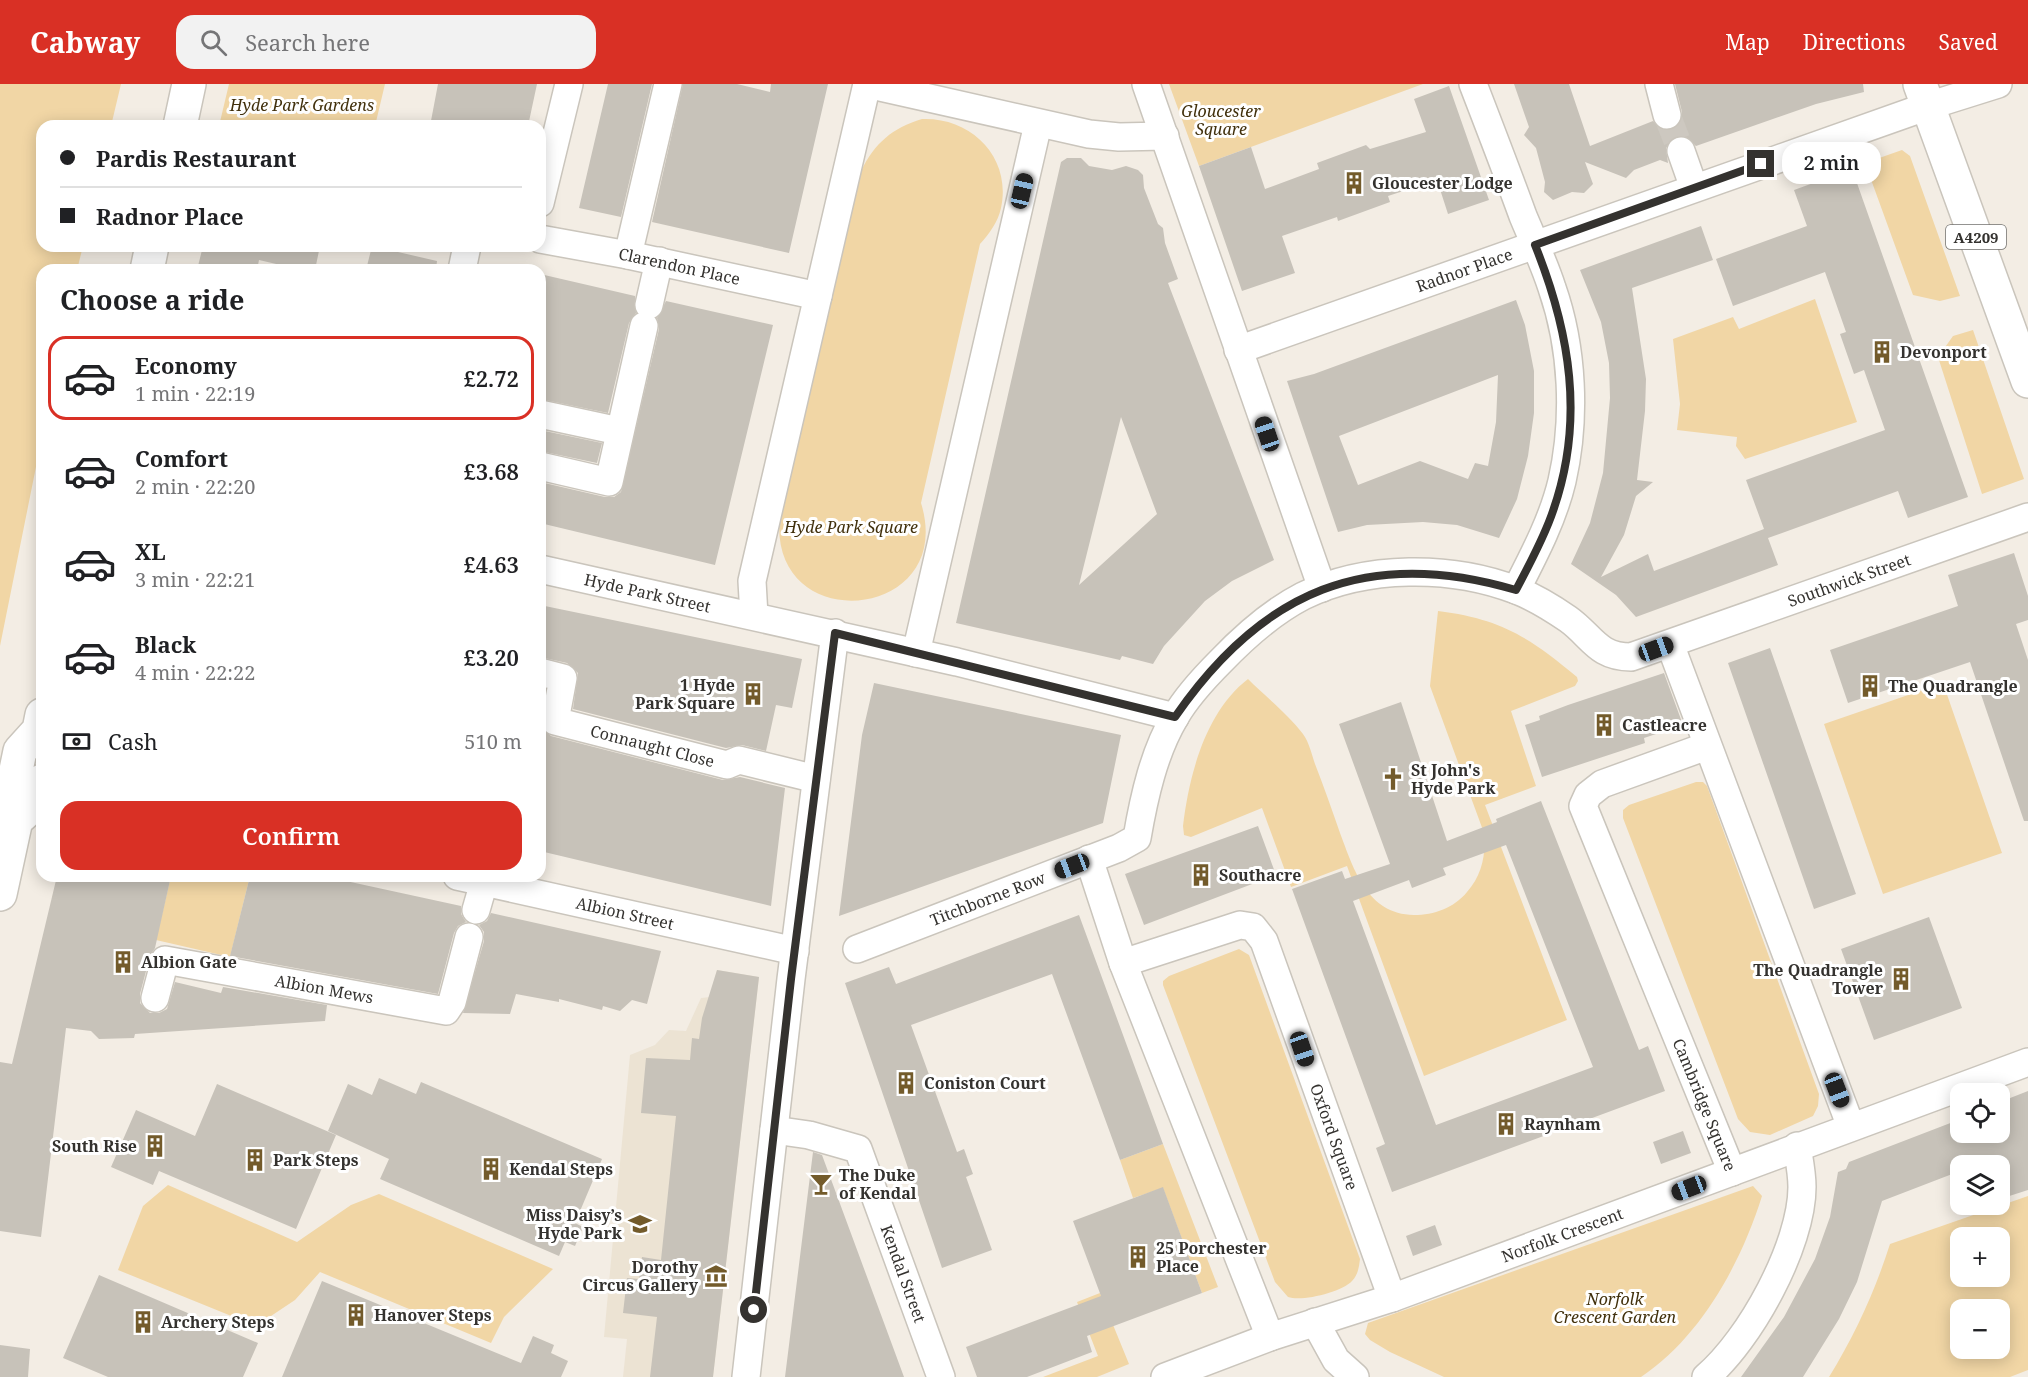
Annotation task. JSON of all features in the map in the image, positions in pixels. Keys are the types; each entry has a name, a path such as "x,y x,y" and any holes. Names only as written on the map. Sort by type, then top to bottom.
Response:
{"main road":[{"path":"181,120 189,84"},
{"name":"A4209","path":"1924,95 2028,381"},
{"path":"0,894 16,820 10,799 20,751 36,733"},
{"path":"16,820 36,801"}],"street":[{"path":"546,178 568,84"},
{"path":"628,255 668,84"},
{"path":"1164,136 1119,137 1038,124 867,84 752,581 754,616 835,633 1175,717"},
{"path":"1146,84 1322,588"},
{"path":"1473,84 1552,288 1563,325 1570,412 1568,449 1553,512 1516,590"},
{"path":"1659,84 1667,115"},
{"name":"Radnor Place","path":"1238,350 1694,188 1924,95 1998,84"},
{"path":"916,653 1038,124"},
{"path":"1681,151 1694,188"},
{"name":"Clarendon Place","path":"546,240 659,261 818,296"},
{"path":"546,467 609,482 659,261"},
{"path":"546,415 619,431"},
{"name":"Southwick Street","path":"1119,848 1137,838 1142,809 1155,763 1175,717 1210,672 1266,620 1322,588 1378,575 1427,573 1474,579 1516,590 1569,620 1597,647 1608,653 1631,657 2028,517"},
{"name":"Hyde Park Street","path":"546,569 754,616"},
{"path":"747,1377 795,951 835,633"},
{"path":"1670,644 1851,1127 2028,1062"},
{"name":"Connaught Close","path":"546,674 563,678 555,721 727,765 739,760 816,779"},
{"name":"Cambridge Square","path":"1707,746 1602,784 1588,795 1583,806 1732,1172 1851,1127"},
{"name":"Titchborne Row","path":"857,949 1119,848"},
{"path":"1089,859 1123,963 1270,1337"},
{"path":"476,910 484,882"},
{"name":"Albion Street","path":"484,882 795,951"},
{"name":"Oxford Square","path":"1123,963 1239,925 1253,927 1264,941 1392,1298"},
{"name":"Albion Mews","path":"155,998 165,960 446,1011 452,1002 469,937"},
{"name":"Kendal Street","path":"774,1130 808,1135 858,1149 941,1377"},
{"path":"1706,1377 1731,1350 1748,1326 1790,1245 1797,1222 1802,1187 1797,1146"},
{"name":"Norfolk Crescent","path":"1392,1298 1732,1172"},
{"path":"1164,1377 1270,1337 1392,1298"},
{"path":"1315,1322 1336,1360 1355,1377"}],"shaded area":[{"path":"717,970 759,977 713,1377 623,1377 627,1339 604,1337 630,1055 655,1045 669,1030 686,1031 701,998 710,997"}],"green space":[{"path":"0,84 121,84 112,120 36,120 36,252 82,252 78,264 36,264 36,467 0,646"},
{"name":"Hyde Park Gardens","path":"229,84 385,84 376,120 220,120"},
{"name":"Gloucester Square","path":"1169,84 1423,84 1199,166"},
{"name":"Hyde Park Square","path":"922,119 940,120 957,125 984,144 994,157 1000,172 1003,189 1001,208 993,228 980,244 921,503 925,543 912,573 889,592 859,600 828,597 801,582 783,555 780,514 861,171 872,152 893,132"},
{"path":"1902,150 1910,156 1960,296 1940,301 1913,295 1865,163"},
{"path":"1815,299 1857,422 1745,459 1736,446 1737,437 1677,430 1680,404 1673,339 1733,317 1739,329"},
{"path":"1973,330 2024,479 1982,494 1938,357 1953,336"},
{"path":"1438,611 1480,619 1513,632 1544,651 1577,677 1578,681 1575,686 1511,711 1536,786 1485,805 1567,1020 1424,1076 1347,866 1291,887 1262,808 1191,837 1184,835 1183,826 1195,766 1210,727 1233,693 1248,679 1291,720 1305,737 1357,875 1374,898 1385,907 1398,913 1414,915 1443,910 1462,898 1479,872 1483,857 1484,833 1430,686"},
{"path":"1943,683 2002,853 1883,894 1824,724"},
{"path":"1696,782 1703,782 1707,786 1819,1094 1818,1106 1813,1116 1770,1135 1750,1132 1738,1119 1623,818 1623,810 1629,805"},
{"path":"170,882 249,882 230,957 156,940"},
{"path":"1239,949 1249,955 1360,1259 1357,1274 1352,1281 1340,1289 1322,1295 1302,1298 1288,1297 1275,1282 1163,985 1163,981 1169,976"},
{"path":"1163,1144 1218,1287 1202,1293 1163,1188 1133,1198 1120,1160"},
{"path":"168,1185 297,1242 351,1205 379,1194 553,1269 504,1317 491,1343 320,1272 295,1300 256,1326 118,1270 143,1206"},
{"name":"Norfolk Crescent Garden","path":"1753,1186 1762,1196 1743,1247 1716,1297 1682,1341 1641,1377 1444,1377 1390,1352 1370,1340 1365,1334 1368,1323"},
{"path":"2028,1196 2028,1370 2010,1377 1829,1377 1864,1312 1890,1244 1973,1215 2010,1215 2010,1202"},
{"path":"1100,1293 1129,1364 1097,1377 1043,1377 1098,1356 1077,1302"}],"building":[{"path":"438,84 537,84 529,120 431,120"},
{"path":"608,84 652,84 621,217 579,208"},
{"path":"683,84 737,84 770,92 771,84 828,84 789,253 652,222"},
{"path":"1514,84 1569,84 1590,146 1653,121 1663,130 1678,127 1682,120 1682,112 1675,84 1863,84 1864,92 1816,104 1696,146 1684,136 1675,136 1666,148 1668,163 1660,160 1634,170 1626,178 1585,162 1593,184 1584,193 1572,192 1553,200 1544,192 1545,182 1536,148 1524,135 1529,127"},
{"path":"1449,86 1489,200 1448,214 1437,180 1388,196 1390,202 1338,221 1337,217 1282,236 1295,273 1242,291 1199,166 1251,147 1265,189 1319,169 1317,163 1366,145 1370,149 1426,132 1414,99"},
{"path":"1067,158 1081,158 1089,166 1112,170 1126,166 1138,170 1143,175 1144,188 1158,224 1163,228 1165,243 1178,279 1168,283 1274,560 1232,581 1205,601 1164,646 1153,664 1122,656 1120,660 956,623 1061,162","holes":["1121,417 1157,514 1079,585"]},
{"name":"Devonport","path":"1852,169 1968,497 1908,518 1898,491 1768,538 1778,565 1636,617 1616,595 1571,564 1590,523 1603,473 1610,398 1609,363 1601,322 1580,270 1701,226 1713,260 1632,288 1646,379 1645,411 1637,480 1653,482 1636,496 1624,535 1601,577 1648,554 1654,571 1764,529 1746,480 1885,430 1864,370 1854,374 1840,334 1846,332 1825,272 1733,306 1716,259 1807,226 1794,190"},
{"path":"202,252 319,252 316,264 276,264 259,260 258,264 198,264"},
{"path":"370,252 398,252 437,261 437,264 368,264"},
{"path":"546,275 635,296 636,313 629,323 608,413 546,400"},
{"path":"1516,300 1525,325 1534,371 1534,413 1528,456 1517,499 1499,538 1457,525 1423,522 1367,525 1338,532 1287,381 1314,374","holes":["1498,375 1496,422 1488,466 1475,463 1468,479 1420,461 1358,485 1339,436"]},
{"path":"666,301 773,325 715,565 546,524 546,483 605,497 614,497 621,492 659,329 657,318"},
{"path":"546,431 602,443 597,463 546,452"},
{"name":"The Quadrangle","path":"2014,553 2028,596 2028,620 2016,624 2028,660 2028,821 2024,821 1970,662 1848,703 1830,650 1958,606 1948,575"},
{"path":"546,606 802,659 792,708 776,705 766,751 742,745 726,748 573,709 578,673 567,663 546,658"},
{"path":"1770,648 1856,894 1814,909 1728,663"},
{"name":"Castleacre","path":"1664,673 1683,725 1644,738 1645,743 1542,777 1525,725 1540,720 1539,716 1568,705"},
{"path":"874,683 1121,735 1103,823 839,916 862,735"},
{"path":"1401,702 1447,841 1497,822 1496,819 1541,801 1639,1050 1648,1046 1665,1091 1392,1192 1376,1148 1385,1144 1292,889 1342,871 1345,879 1390,864 1339,724","holes":["1506,845 1593,1067 1436,1125 1353,901 1409,880 1412,888 1446,875 1443,868"]},
{"path":"546,731 551,736 723,780 740,777 785,788 771,906 546,852"},
{"name":"Southacre","path":"1258,826 1276,875 1144,925 1125,874"},
{"path":"56,882 170,882 155,948 150,956 140,994 140,1003 150,1013 159,1013 167,1009 175,982 221,993 223,987 327,1005 325,1021 135,1034 134,1038 99,1039 91,1031 66,1028 41,1237 0,1231 0,1062 12,1064"},
{"path":"248,882 351,882 461,906 461,914 466,922 458,926 454,933 438,994 230,956"},
{"path":"491,913 661,951 647,1004 632,1000 620,1011 603,1006 602,1010 559,999 559,1002 516,994 510,1014 463,1013 484,941 484,932 479,925 487,921"},
{"path":"1079,915 1163,1144 1120,1160 1052,974 911,1025 957,1152 964,1149 973,1174 966,1177 992,1250 942,1268 845,983 889,967 896,984"},
{"name":"The Quadrangle Tower","path":"1929,917 1962,1008 1874,1040 1841,949"},
{"path":"717,970 759,977 713,1377 650,1377 657,1317 623,1313 627,1278 639,1279 642,1257 661,1260 676,1116 641,1113 646,1058 690,1060 692,1038 699,1039 702,1018"},
{"name":"Kendal Steps","path":"379,1078 416,1094 421,1082 602,1159 575,1223 583,1227 575,1246 565,1242 559,1256 380,1179 389,1159 328,1131 348,1084 372,1095"},
{"name":"Park Steps","path":"217,1084 336,1135 296,1229 159,1171 153,1185 111,1167 136,1110 195,1136"},
{"path":"2028,1091 2028,1190 2010,1196 2010,1155 1950,1155 1950,1175 1882,1201 1857,1282 1839,1319 1803,1377 1741,1377 1784,1317 1815,1259 1830,1217 1838,1172 1846,1169 1849,1162 1950,1123 1950,1143 2010,1143 2010,1098"},
{"path":"1683,1131 1691,1153 1661,1164 1653,1142"},
{"path":"813,1152 822,1155 904,1377 785,1377"},
{"name":"25 Porchester Place","path":"1163,1187 1202,1293 1087,1336 1092,1352 1027,1377 977,1377 966,1347 1101,1296 1073,1221"},
{"path":"1435,1225 1442,1245 1413,1256 1406,1236"},
{"name":"Archery Steps","path":"99,1275 258,1343 243,1377 108,1377 63,1358"},
{"name":"Hanover Steps","path":"322,1281 521,1363 533,1336 554,1345 551,1353 568,1361 561,1377 282,1377"},
{"path":"0,1345 30,1349 28,1377 0,1377"}],"tunnel":[{"path":"1667,115 1681,151"}],"place":[{"name":"Gloucester Lodge","path":"1354,183"},
{"name":"Devonport","path":"1882,352"},
{"name":"The Quadrangle","path":"1870,686"},
{"name":"1 Hyde Park Square","path":"753,694"},
{"name":"Castleacre","path":"1604,725"},
{"name":"St John's Hyde Park","path":"1393,779"},
{"name":"Southacre","path":"1201,875"},
{"name":"Albion Gate","path":"123,962"},
{"name":"The Quadrangle Tower","path":"1901,979"},
{"name":"Coniston Court","path":"906,1083"},
{"name":"Raynham","path":"1506,1124"},
{"name":"South Rise","path":"155,1146"},
{"name":"Park Steps","path":"255,1160"},
{"name":"Kendal Steps","path":"491,1169"},
{"name":"The Duke of Kendal","path":"821,1184"},
{"name":"Miss Daisy’s Hyde Park","path":"640,1224"},
{"name":"25 Porchester Place","path":"1138,1257"},
{"name":"Dorothy Circus Gallery","path":"716,1276"},
{"name":"Hanover Steps","path":"356,1315"},
{"name":"Archery Steps","path":"143,1322"}],"route":[{"path":"754,1310 791,979 835,633 1175,717 1210,672 1266,620 1285,607 1322,588 1378,575 1427,573 1474,579 1516,590 1553,512 1562,482 1568,449 1569,369 1563,325 1552,288 1535,245 1761,164"}]}
